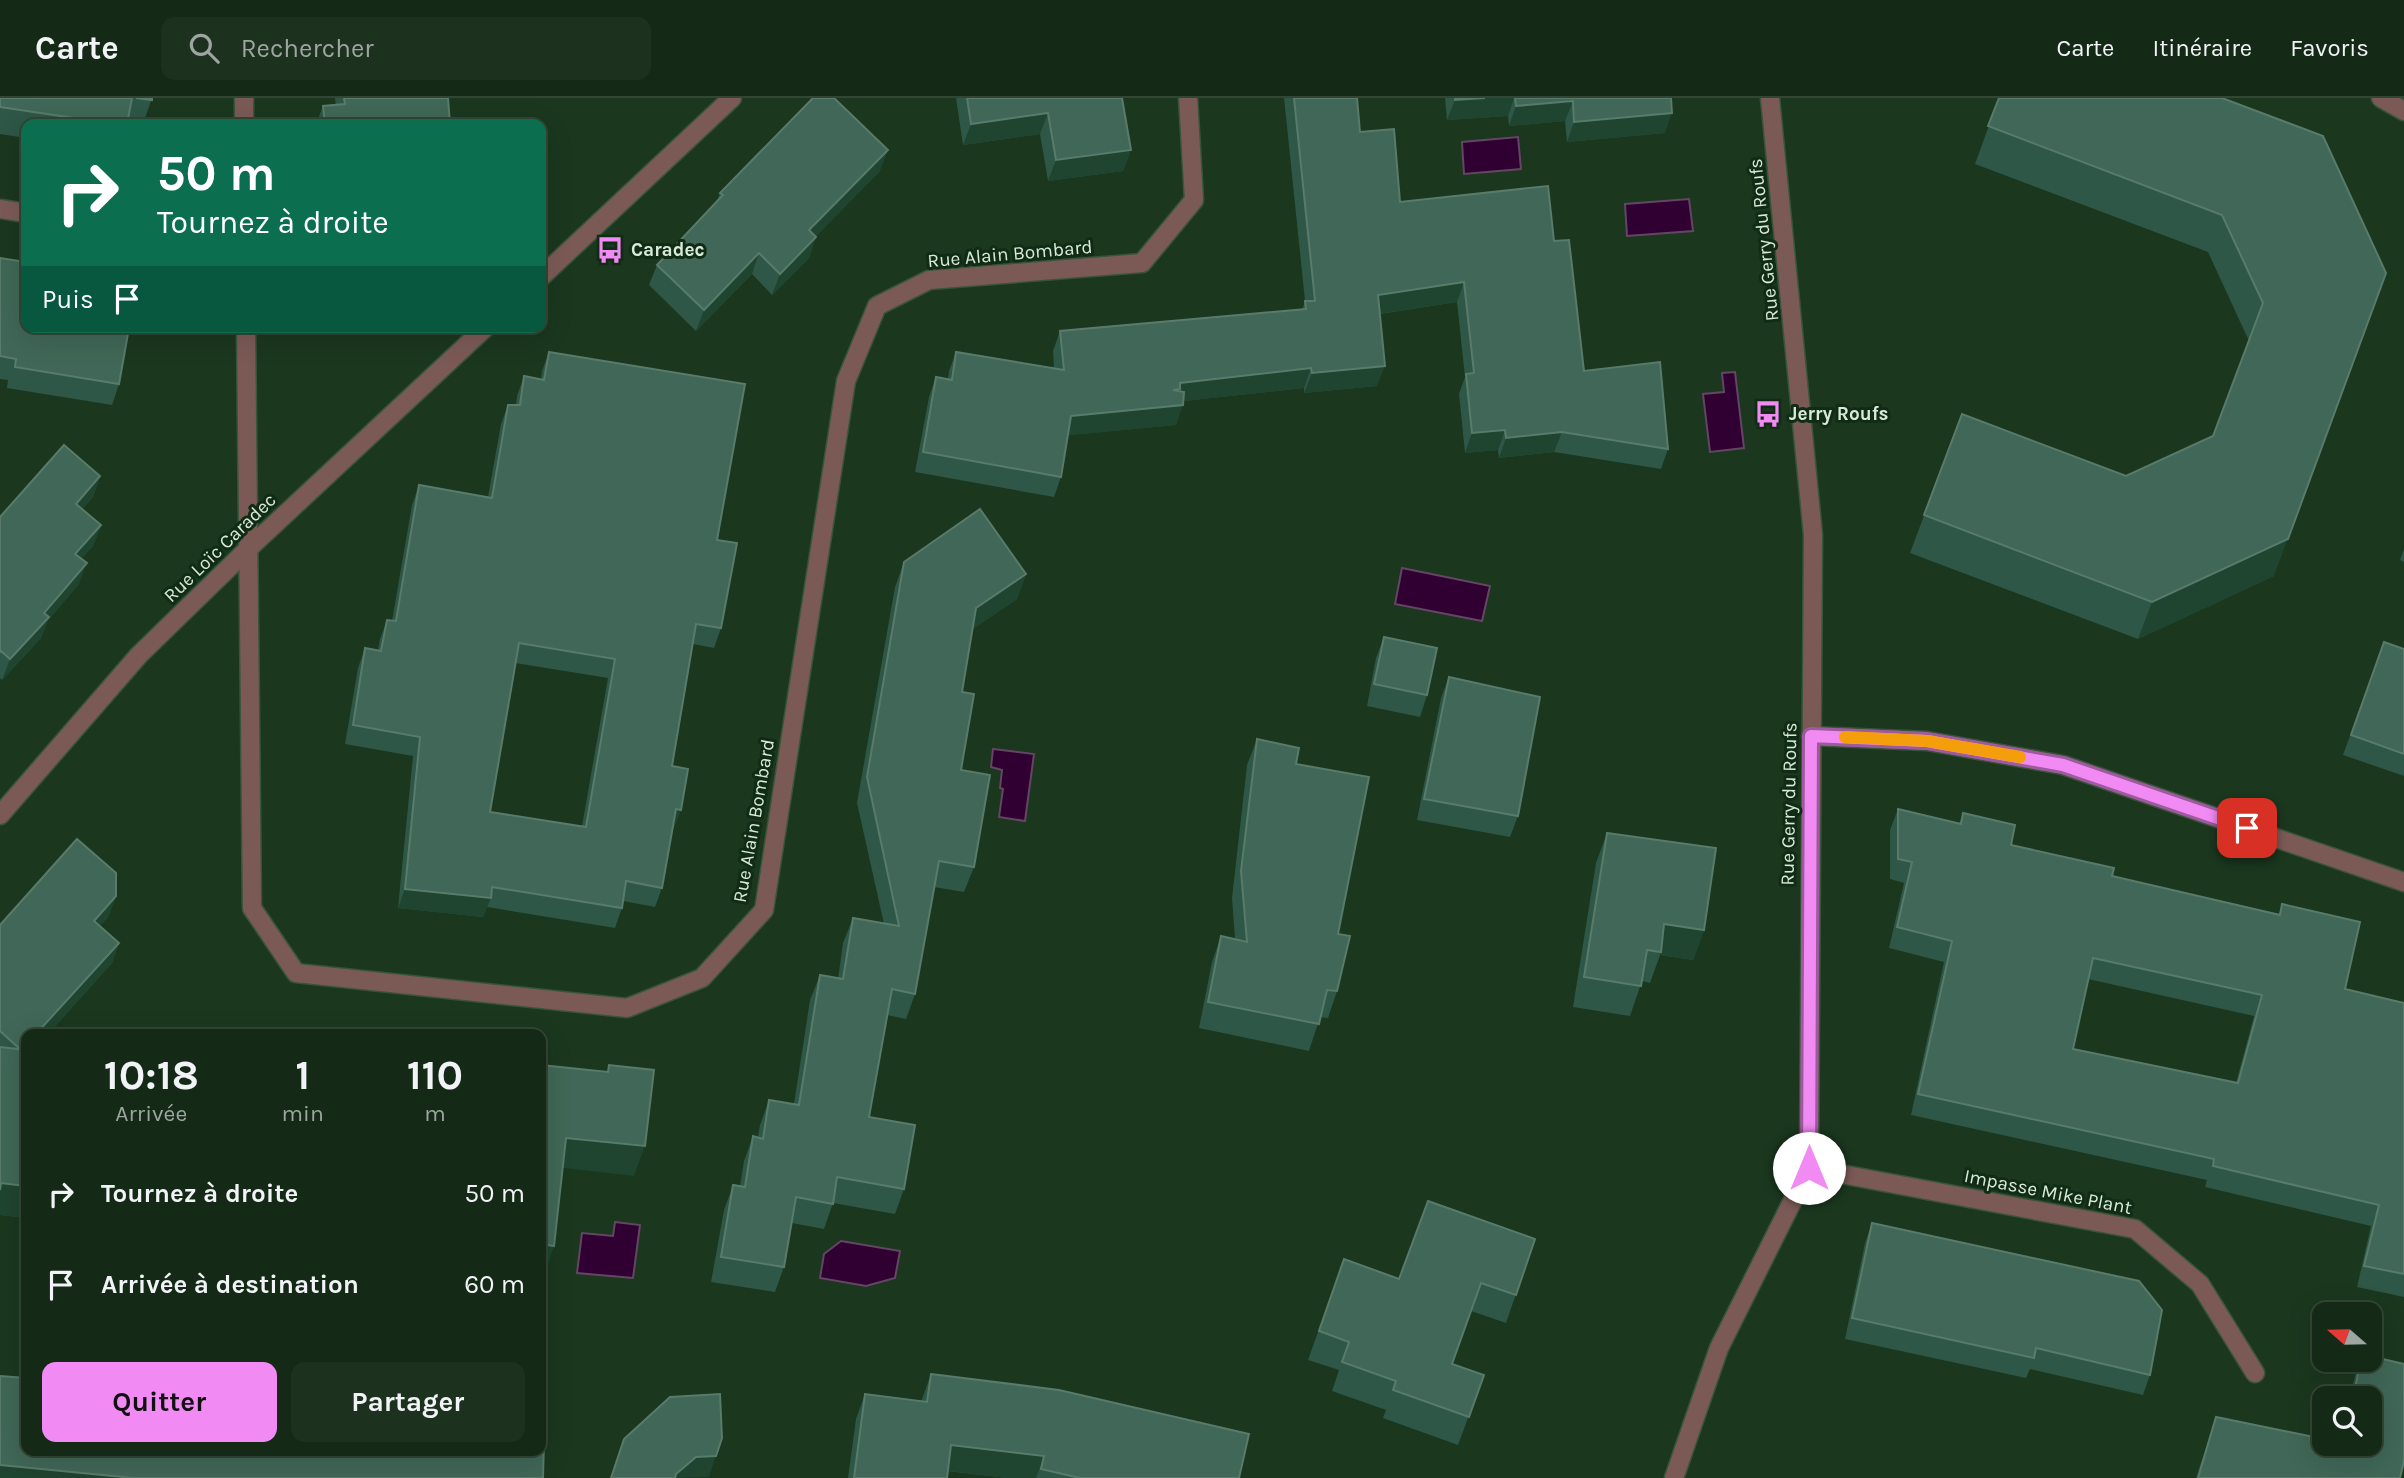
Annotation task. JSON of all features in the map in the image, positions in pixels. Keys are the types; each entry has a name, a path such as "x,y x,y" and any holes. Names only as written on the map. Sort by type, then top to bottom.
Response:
{"street":[{"path":"244,98 244,119"},
{"path":"546,272 732,98"},
{"name":"Rue Alain Bombard","path":"246,333 251,908 296,972 627,1008 702,978 764,910 846,381 877,306 929,280 1142,263 1194,200 1188,98"},
{"path":"2381,98 2404,111"},
{"name":"Rue Gerry du Roufs","path":"1674,1478 1719,1348 1809,1168 1814,535 1771,100"},
{"path":"0,209 21,212"},
{"name":"Rue Loïc Caradec","path":"0,814 139,655 249,548 480,333"},
{"path":"1811,736 1927,741 2063,765 2404,882"},
{"name":"Impasse Mike Plant","path":"1809,1168 2136,1229 2200,1284 2255,1373"}],"shaded area":[{"path":"1518,137 1521,169 1464,174 1462,142"},
{"path":"1689,199 1693,231 1627,236 1625,204"},
{"path":"1735,372 1744,448 1710,452 1703,394 1724,392 1722,373"},
{"path":"1402,568 1490,586 1482,621 1395,604"},
{"path":"993,749 1034,754 1025,821 999,817 1003,789 1000,788 1002,770 991,767"},
{"path":"615,1222 640,1225 633,1278 577,1273 582,1233 613,1236"},
{"path":"841,1241 900,1251 895,1278 866,1286 820,1278 824,1254"}],"building":[{"path":"0,98 132,98 128,119 80,119 0,107"},
{"path":"344,98 448,98 450,119 324,119 323,106 345,104"},
{"path":"813,98 834,98 888,150 809,230 816,237 780,274 759,253 704,310 657,265 723,195 720,193"},
{"path":"967,98 1122,98 1131,150 1056,160 1048,113 971,124"},
{"path":"1294,98 1357,98 1360,132 1394,129 1400,202 1548,186 1554,241 1569,240 1584,371 1660,362 1668,449 1562,432 1506,438 1505,430 1472,433 1466,374 1474,373 1464,282 1378,295 1385,366 1312,373 1311,368 1180,383 1180,389 1173,390 1184,392 1183,405 1071,416 1061,477 923,452 936,377 952,380 956,352 1064,370 1060,331 1306,309 1305,301 1315,301"},
{"path":"1515,98 1671,98 1672,113 1574,122 1573,101 1516,106"},
{"path":"1999,98 2222,98 2323,136 2386,273 2288,539 2152,602 1924,515 1962,414 2126,476 2213,436 2263,303 2222,215 1988,126"},
{"path":"0,258 21,261 21,333 128,333 119,384 15,367 16,359 0,356"},
{"path":"549,352 745,384 717,540 737,543 721,628 696,624 672,766 688,769 681,810 676,809 662,888 626,881 622,908 492,887 491,898 405,889 420,737 353,725 365,648 381,651 387,620 396,621 419,485 492,498 508,405 520,405 524,376 544,380","holes":["519,643 615,659 586,827 490,812"]},
{"path":"64,445 100,476 76,504 101,525 75,554 87,563 44,613 49,617 10,659 0,652 0,517"},
{"path":"980,509 1026,574 976,608 962,692 974,694 961,770 990,775 974,867 939,861 915,994 892,989 869,1117 915,1125 904,1189 837,1177 833,1204 796,1197 784,1267 721,1257 733,1185 745,1187 753,1136 763,1139 769,1100 799,1105 820,975 843,979 853,918 899,926 867,777 904,562"},
{"path":"1384,637 1437,648 1427,695 1374,684"},
{"path":"2384,642 2404,649 2404,754 2351,735"},
{"path":"1449,677 1540,697 1518,816 1424,799"},
{"path":"1257,739 1299,748 1296,764 1369,777 1338,934 1350,936 1337,991 1327,990 1319,1024 1208,1002 1221,936 1247,942 1241,871"},
{"path":"1898,809 1961,824 1963,813 2015,825 2011,845 2114,868 2112,876 2280,915 2282,904 2360,922 2345,989 2404,1003 2404,1274 2364,1266 2379,1205 2213,1166 2214,1159 1918,1094 1952,941 1897,927 1912,862 1898,859","holes":["2093,958 2262,995 2238,1083 2073,1049"]},
{"path":"1607,833 1716,848 1704,930 1664,924 1661,952 1647,950 1641,986 1584,977"},
{"path":"77,839 116,873 116,896 94,921 119,943 41,1029 21,1029 21,1049 0,1031 0,925"},
{"path":"0,1047 21,1049 21,1185 1,1183 0,1190"},
{"path":"609,1065 654,1070 645,1146 566,1138 554,1246 546,1245 546,1066 608,1072"},
{"path":"1428,1201 1535,1239 1516,1295 1481,1283 1452,1364 1484,1375 1469,1417 1393,1390 1396,1381 1342,1362 1349,1342 1319,1331 1344,1259 1399,1279"},
{"path":"1872,1223 2139,1281 2162,1310 2150,1375 2036,1348 2034,1358 1852,1318"},
{"path":"2382,1359 2404,1364 2404,1461 2400,1478 2198,1478 2216,1417 2312,1437 2312,1456 2382,1456 2382,1386 2356,1386 2358,1372 2382,1372"},
{"path":"931,1374 1059,1390 1249,1434 1239,1478 1080,1478 1041,1469 1044,1456 951,1445 947,1478 854,1478 865,1394 927,1402"},
{"path":"0,1376 21,1378 21,1456 544,1456 543,1478 133,1478 0,1465"},
{"path":"720,1394 722,1438 716,1456 696,1457 676,1474 675,1478 611,1478 624,1439 670,1397"}],"slow traffic":[{"path":"1845,737 1927,741 2020,757"}],"place":[{"name":"Caradec","path":"610,250"},
{"name":"Jerry Roufs","path":"1768,414"}],"route":[{"path":"1809,1168 1811,736 1927,741 2063,765 2247,828"}]}
